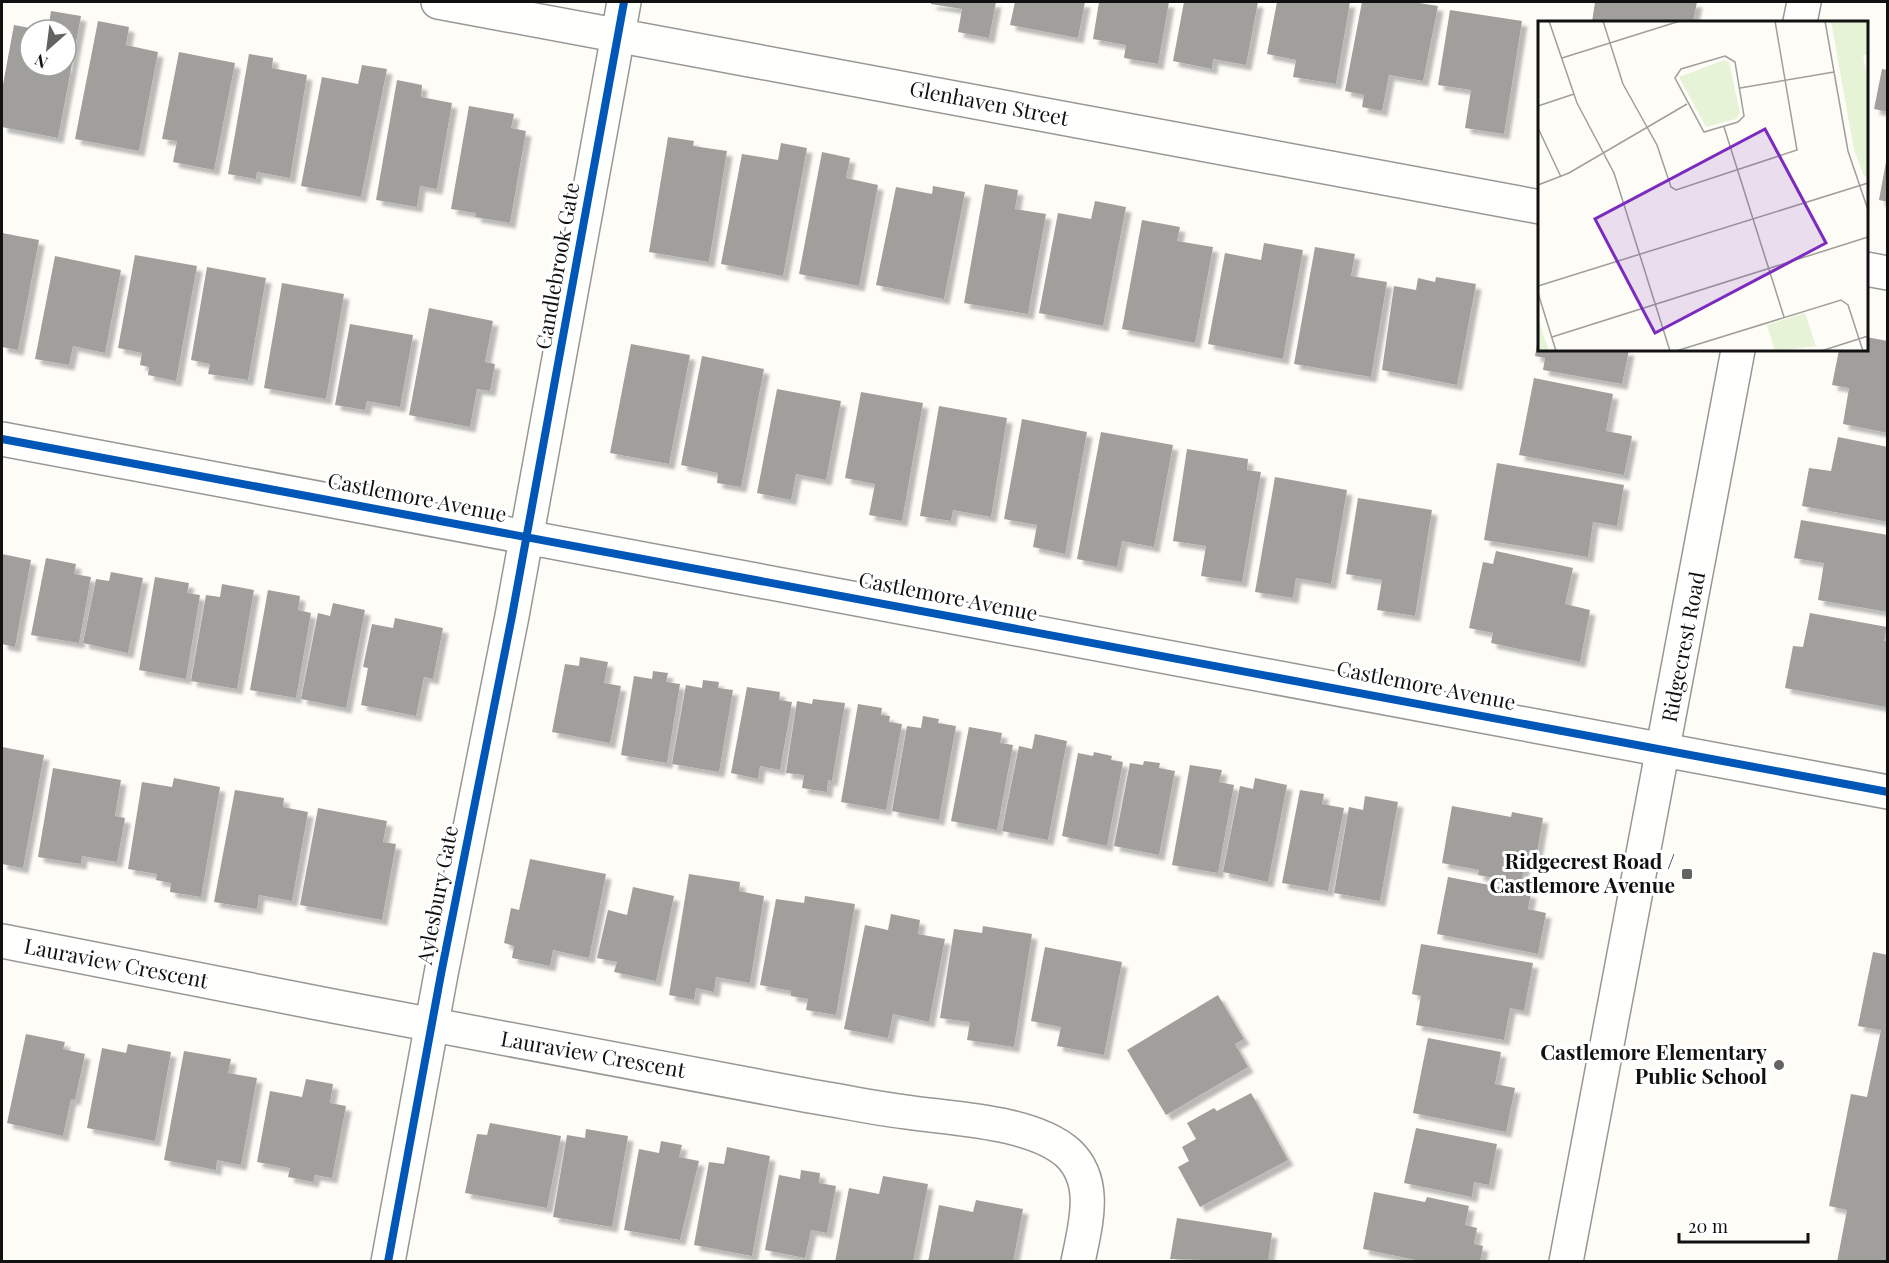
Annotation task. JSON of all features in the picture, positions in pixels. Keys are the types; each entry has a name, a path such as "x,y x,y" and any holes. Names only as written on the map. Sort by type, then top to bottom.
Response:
{"street":[{"name":"Glenhaven Street","path":"438,2 1538,207"},
{"name":"Candlebrook Gate","path":"527,536 624,2"},
{"path":"1800,21 1804,2"},
{"path":"1868,269 1887,273"},
{"name":"Ridgecrest Road","path":"1566,1262 1738,351"},
{"name":"Castlemore Avenue","path":"2,439 1887,792"},
{"name":"Aylesbury Gate","path":"388,1262 431,1026 527,536"},
{"name":"Lauraview Crescent","path":"2,941 431,1026 885,1109 1021,1130 1050,1141 1068,1153 1080,1168 1088,1188 1078,1262"}],"building":[{"path":"931,2 996,2 989,38 958,32 962,9 931,4"},
{"path":"1015,2 1085,2 1078,38 1010,25"},
{"path":"1099,2 1169,2 1158,64 1124,58 1126,45 1093,39"},
{"path":"1184,2 1258,2 1246,65 1213,59 1212,69 1173,61"},
{"path":"1277,2 1350,2 1336,84 1293,77 1296,60 1267,54"},
{"path":"1362,2 1413,2 1438,6 1423,81 1389,75 1382,111 1362,107 1364,95 1345,91"},
{"path":"1595,2 1697,2 1693,21 1592,21"},
{"path":"1450,10 1522,21 1504,134 1465,128 1471,90 1438,85"},
{"path":"51,11 81,16 78,32 78,18 50,18"},
{"path":"98,21 129,27 126,45 158,52 139,151 75,139"},
{"path":"14,25 18,26 18,78 69,78 58,138 2,127 2,90"},
{"path":"179,52 235,63 214,170 173,162 177,141 162,139"},
{"path":"249,54 273,58 272,68 307,75 290,178 257,172 256,179 228,174"},
{"path":"362,65 387,69 361,197 301,186 322,77 358,84"},
{"path":"1882,69 1888,70 1888,112 1874,109"},
{"path":"397,80 422,85 421,97 452,103 437,189 420,186 417,207 376,200"},
{"path":"469,106 514,114 511,128 526,131 510,223 475,217 476,213 451,209"},
{"path":"668,137 694,141 693,146 727,151 709,262 649,252"},
{"path":"781,143 807,148 783,276 721,264 742,154 778,160"},
{"path":"822,152 850,158 846,178 878,185 859,286 799,274"},
{"path":"1886,162 1888,162 1888,202 1879,200"},
{"path":"985,184 1018,190 1015,209 1046,214 1028,314 964,303"},
{"path":"933,186 965,192 944,299 876,285 896,187 932,194"},
{"path":"1095,201 1126,207 1103,326 1039,313 1058,213 1091,219"},
{"path":"1142,220 1180,227 1177,241 1213,247 1195,343 1122,329"},
{"path":"2,233 39,240 18,350 2,347"},
{"path":"1264,243 1303,250 1283,359 1208,344 1225,253 1261,260"},
{"path":"1315,247 1355,254 1351,276 1387,282 1371,377 1294,364"},
{"path":"135,255 197,266 176,381 148,375 149,367 140,365 142,353 118,348"},
{"path":"55,256 121,270 105,353 73,346 69,365 35,359"},
{"path":"207,267 266,278 248,380 208,374 210,364 191,360"},
{"path":"1436,277 1476,284 1457,385 1382,370 1394,286 1416,290 1418,278 1435,282"},
{"path":"282,283 344,294 326,399 264,388"},
{"path":"429,308 493,321 485,362 495,364 490,391 477,389 470,427 409,415"},
{"path":"350,324 413,335 400,407 367,401 365,410 335,405"},
{"path":"1868,337 1888,341 1888,433 1843,424 1849,388 1832,385 1839,351 1868,351"},
{"path":"1538,339 1538,351 1629,351 1622,384 1543,370 1545,358 1535,356"},
{"path":"631,344 690,355 669,464 610,453"},
{"path":"702,356 764,369 741,487 717,483 718,473 681,465"},
{"path":"1534,378 1613,394 1606,431 1632,436 1624,475 1519,455"},
{"path":"777,389 841,401 826,480 796,474 791,500 757,493"},
{"path":"861,392 923,403 902,521 869,515 875,484 845,478"},
{"path":"939,406 1007,418 991,517 953,510 951,521 920,516"},
{"path":"1022,419 1087,432 1065,554 1033,547 1037,525 1004,519"},
{"path":"1101,432 1173,445 1154,547 1122,541 1117,567 1077,559"},
{"path":"1838,437 1888,447 1888,522 1802,506 1809,468 1831,471"},
{"path":"1187,449 1248,459 1247,470 1261,472 1242,582 1201,576 1206,546 1173,541"},
{"path":"1497,463 1624,485 1617,526 1593,522 1588,557 1484,540"},
{"path":"1275,477 1347,490 1331,584 1296,578 1293,598 1255,592"},
{"path":"1358,498 1432,510 1415,616 1377,610 1382,580 1346,574"},
{"path":"1801,520 1888,535 1888,612 1818,600 1824,563 1794,558"},
{"path":"1496,551 1573,568 1565,604 1590,610 1580,662 1491,643 1493,633 1469,628 1483,562 1493,564"},
{"path":"2,554 31,560 15,647 2,644"},
{"path":"46,558 76,564 74,574 91,577 79,643 31,635"},
{"path":"111,572 143,578 128,653 83,643 96,579 109,581"},
{"path":"155,577 189,583 187,593 200,595 186,679 139,670"},
{"path":"222,584 254,590 237,689 191,681 206,595 220,597"},
{"path":"268,590 300,596 298,610 311,613 296,698 250,690"},
{"path":"333,603 365,610 346,708 301,699 318,613 330,616"},
{"path":"1810,613 1887,627 1884,641 1888,641 1886,707 1785,688 1793,646 1803,647"},
{"path":"395,618 443,628 433,679 424,677 416,716 361,705 368,668 363,667 372,624 393,628"},
{"path":"580,657 608,662 604,683 621,686 610,743 552,732 565,664 579,666"},
{"path":"653,671 668,673 666,682 680,684 667,763 621,755 634,676 652,679"},
{"path":"703,680 719,682 718,688 733,690 719,772 672,764 686,685 702,688"},
{"path":"747,687 780,692 779,700 792,702 780,770 760,766 758,779 731,773"},
{"path":"813,699 845,703 832,781 828,780 827,792 802,788 804,775 786,773 797,701 812,704"},
{"path":"858,704 882,708 881,715 890,716 889,722 902,724 886,810 841,802"},
{"path":"923,716 939,719 938,723 956,726 939,820 892,811 907,726 921,728"},
{"path":"969,727 1002,733 1000,743 1013,745 997,830 951,821"},
{"path":"1035,734 1067,741 1048,840 1002,831 1019,746 1032,749"},
{"path":"2,747 44,755 23,868 2,864"},
{"path":"1094,752 1112,756 1111,760 1123,762 1107,846 1062,836 1078,753 1093,756"},
{"path":"1144,761 1160,763 1159,768 1175,771 1159,855 1114,846 1130,763 1143,765"},
{"path":"1190,765 1222,770 1219,782 1234,785 1218,873 1172,865"},
{"path":"53,768 121,780 115,816 125,818 117,862 82,856 81,864 38,857"},
{"path":"174,778 220,787 201,897 170,892 171,883 156,880 157,874 128,869 142,782 172,787"},
{"path":"1255,778 1287,785 1268,882 1223,872 1240,786 1253,789"},
{"path":"235,790 284,798 283,807 308,812 292,901 259,895 257,909 214,902"},
{"path":"1300,790 1324,794 1322,804 1344,808 1328,891 1282,883"},
{"path":"1365,796 1398,802 1380,901 1334,893 1349,807 1363,810"},
{"path":"1452,806 1511,817 1512,812 1543,818 1535,864 1525,863 1521,883 1478,875 1479,870 1442,863"},
{"path":"318,808 387,821 383,842 396,844 382,920 300,905"},
{"path":"530,859 606,874 589,958 553,950 550,966 512,958 514,946 504,943 511,908 519,910"},
{"path":"689,874 740,882 739,891 764,896 750,983 716,977 714,992 696,988 694,1000 669,995"},
{"path":"1448,877 1531,893 1528,909 1546,913 1538,954 1437,934"},
{"path":"633,887 674,896 656,981 614,972 617,962 597,958 608,910 627,915"},
{"path":"805,896 855,904 836,1015 806,1010 808,999 791,996 791,991 760,985 776,899 804,903"},
{"path":"891,914 920,920 918,934 945,939 929,1022 893,1014 888,1038 844,1029 865,925 888,930"},
{"path":"983,926 1032,934 1014,1047 967,1040 970,1022 940,1018 954,929 982,933"},
{"path":"1421,944 1533,963 1524,1011 1510,1008 1504,1040 1416,1025 1421,996 1412,994"},
{"path":"1045,947 1122,962 1104,1055 1057,1046 1061,1027 1031,1021"},
{"path":"1873,952 1888,955 1888,1262 1837,1262 1847,1210 1829,1206 1851,1094 1867,1097 1881,1030 1858,1026"},
{"path":"1218,995 1244,1039 1235,1044 1248,1067 1166,1115 1127,1050"},
{"path":"26,1034 65,1042 63,1049 85,1054 75,1100 71,1099 63,1136 7,1123"},
{"path":"1428,1038 1501,1052 1495,1084 1515,1088 1506,1132 1413,1113"},
{"path":"128,1044 171,1052 155,1141 87,1128 102,1048 126,1053"},
{"path":"184,1051 231,1059 228,1073 257,1078 241,1165 217,1160 216,1170 164,1160"},
{"path":"306,1079 333,1084 330,1103 346,1106 332,1178 315,1175 313,1182 288,1177 290,1168 257,1162 270,1091 302,1097"},
{"path":"1251,1093 1288,1160 1200,1207 1178,1167 1189,1161 1182,1147 1196,1139 1187,1123 1214,1108 1217,1111"},
{"path":"490,1123 561,1136 547,1208 465,1193 477,1134 487,1135"},
{"path":"1416,1128 1497,1144 1489,1185 1474,1182 1472,1197 1404,1183"},
{"path":"586,1129 628,1136 612,1227 553,1217 567,1135 585,1138"},
{"path":"661,1141 682,1145 679,1157 699,1161 680,1240 624,1230 639,1149 659,1153"},
{"path":"727,1147 770,1156 752,1256 694,1245 709,1162 724,1164"},
{"path":"801,1170 820,1173 819,1183 836,1186 827,1233 811,1230 805,1258 765,1250 779,1175 800,1179"},
{"path":"883,1176 928,1184 913,1262 835,1262 849,1188 879,1194"},
{"path":"1374,1192 1425,1202 1427,1197 1469,1206 1465,1225 1477,1228 1474,1244 1483,1246 1480,1262 1425,1262 1363,1249"},
{"path":"976,1200 1023,1209 1013,1262 928,1262 939,1205 973,1212"},
{"path":"1177,1218 1272,1233 1268,1262 1170,1259"}],"cycle path":[{"path":"388,1262 441,974 512,616 624,2"},
{"path":"2,439 1888,792"}],"place":[{"name":"Ridgecrest Road / Castlemore Avenue","path":"1687,874"},
{"name":"Castlemore Elementary Public School","path":"1779,1065"}]}
